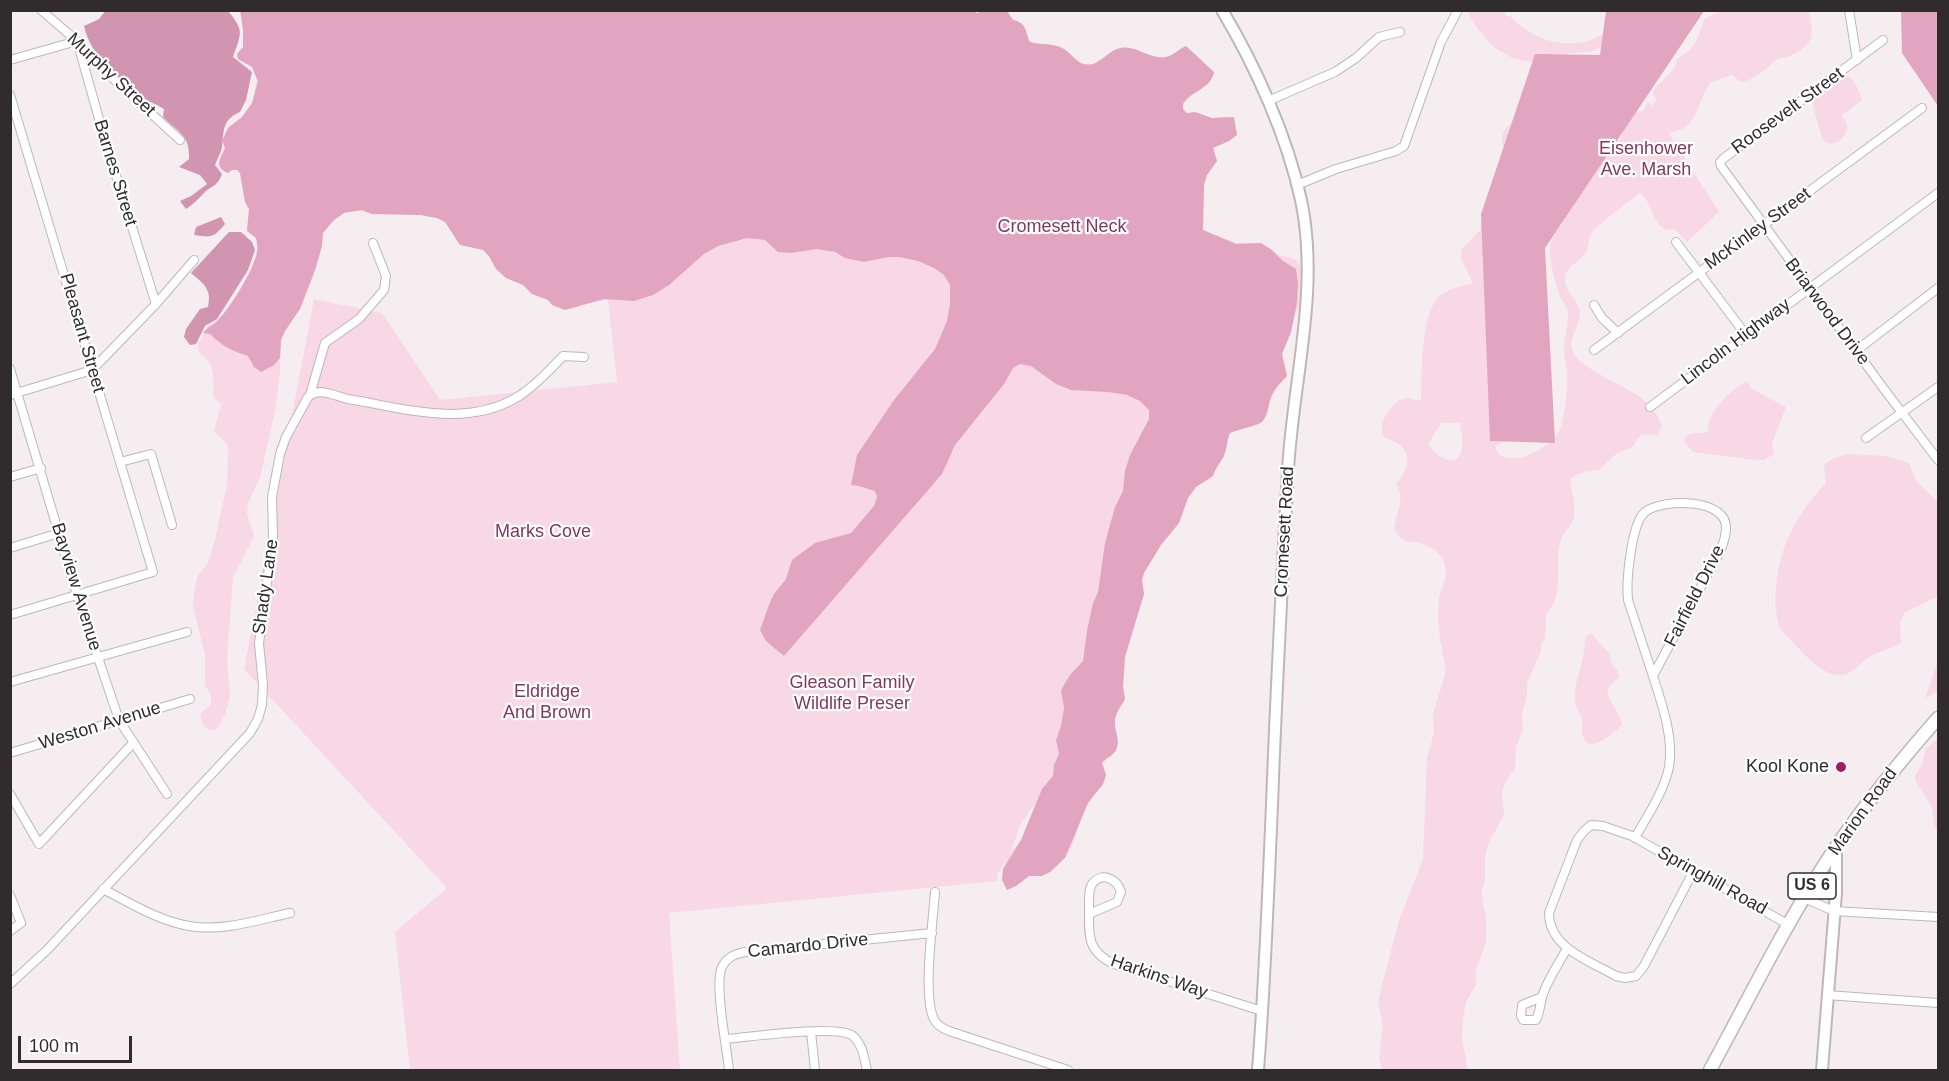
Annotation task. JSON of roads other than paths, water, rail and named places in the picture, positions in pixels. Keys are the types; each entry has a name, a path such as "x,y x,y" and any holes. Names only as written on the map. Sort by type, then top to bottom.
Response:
{"main road":[{"name":"Marion Road","path":"1710,1071 1804,898 1836,847 1887,777 1938,718"}],"street":[{"name":"Murphy Street","path":"41,10 77,41 180,140"},
{"name":"Cromesett Road","path":"1222,10 1268,101 1287,152 1301,201 1307,253 1307,307 1290,438 1258,1071"},
{"path":"1297,185 1336,169 1396,151 1404,146 1441,42 1458,10"},
{"path":"1849,10 1857,60"},
{"path":"1268,101 1335,72 1356,58 1379,37 1400,32"},
{"name":"Roosevelt Street","path":"1720,162 1882,40"},
{"path":"10,60 77,41"},
{"name":"Barnes Street","path":"77,41 156,304"},
{"name":"Pleasant Street","path":"10,94 153,572 77,595"},
{"name":"McKinley Street","path":"1594,350 1922,108"},
{"name":"Briarwood Drive","path":"1720,162 1720,166 1809,288 1938,459"},
{"name":"Lincoln Highway","path":"1650,407 1938,193"},
{"path":"1676,242 1746,335"},
{"name":"Shady Lane","path":"10,984 47,950 226,760 250,733 258,719 262,705 263,685 259,643 273,537 272,496 280,454 286,437 310,394 325,344 359,319 384,290 386,280 384,269 373,243"},
{"path":"14,394 92,370 156,304 194,260"},
{"path":"1857,350 1938,288"},
{"path":"1594,305 1602,318 1618,333"},
{"path":"310,394 326,393 346,399 435,413 458,415 475,413 491,409 520,395 563,357 584,357"},
{"name":"Bayview Avenue","path":"10,369 14,394 41,468 77,595 119,720 167,794"},
{"path":"1866,438 1938,387"},
{"path":"120,462 151,454 172,525"},
{"path":"10,477 41,468"},
{"name":"Fairfield Drive","path":"1635,838 1662,788 1670,761 1668,732 1653,676 1628,600 1627,581 1638,524 1643,513 1668,503 1688,503 1718,510 1725,518 1726,528 1720,552 1653,676"},
{"path":"10,548 59,533"},
{"path":"10,615 77,595"},
{"path":"10,682 187,632"},
{"name":"Weston Avenue","path":"10,753 190,699"},
{"path":"10,794 39,844 133,743"},
{"path":"1635,838 1603,826 1591,825 1577,840 1549,913 1553,934 1567,948 1616,976 1629,978 1636,976 1644,966 1693,872"},
{"name":"Springhill Road","path":"1635,838 1789,925"},
{"path":"1822,1071 1834,911 1836,847"},
{"name":"Harkins Way","path":"1089,914 1117,902 1120,892 1117,883 1102,878 1093,883 1089,892 1089,914 1090,941 1098,954 1105,960 1262,1011"},
{"path":"103,890 165,919 190,926 233,925 290,913"},
{"path":"935,892 929,1001 933,1017 941,1028 1068,1071"},
{"path":"10,931 21,922 11,896"},
{"path":"1804,898 1834,911 1938,917"},
{"name":"Camardo Drive","path":"729,1071 720,973 726,961 735,954 932,933"},
{"path":"1542,997 1567,948"},
{"path":"1827,995 1938,1003"},
{"path":"726,1039 811,1032 842,1032 852,1035 862,1048 867,1071"},
{"path":"811,1032 815,1071"}],"place":[{"name":"Kool Kone","path":"1841,767"}],"park label":[{"name":"Eisenhower Ave. Marsh","path":"1646,159"},
{"name":"Cromesett Neck","path":"1062,227"},
{"name":"Marks Cove","path":"543,532"},
{"name":"Gleason Family Wildlife Preser","path":"852,693"},
{"name":"Eldridge And Brown","path":"547,702"}]}
